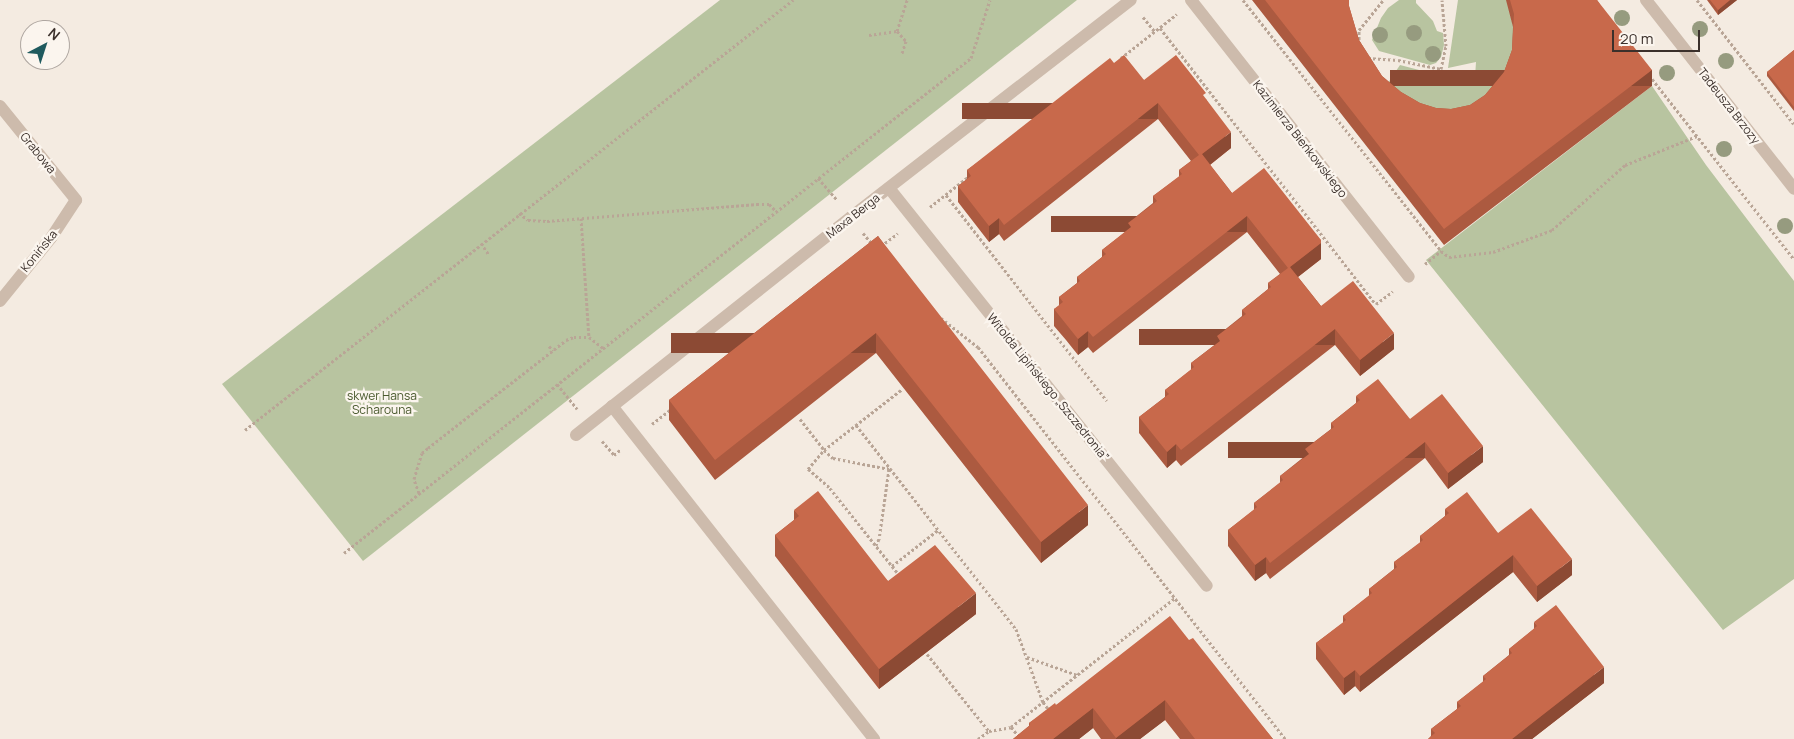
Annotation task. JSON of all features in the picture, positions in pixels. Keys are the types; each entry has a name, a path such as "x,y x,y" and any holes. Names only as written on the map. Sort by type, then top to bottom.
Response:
{"street":[{"name":"Maxa Berga","path":"576,435 1131,0"},
{"name":"Kazimierza Bieńkowskiego","path":"1192,0 1409,277"},
{"name":"Tadeusza Brzozy","path":"1646,0 1794,189"},
{"name":"Grabowa","path":"0,106 76,200"},
{"name":"Witolda Lipińskiego „Szczedronia”","path":"889,188 1207,586"},
{"name":"Konińska","path":"0,301 51,238 76,200"},
{"path":"612,406 638,436 874,739"}],"path":[{"path":"245,430 519,212 793,0"},
{"path":"897,31 907,0"},
{"path":"344,553 971,58 990,0"},
{"path":"1243,0 1318,98 1441,250 1449,257 1493,252 1552,230 1626,165 1697,136"},
{"path":"1359,47 1359,30 1383,0"},
{"path":"1366,58 1398,60 1440,69 1446,46 1442,0"},
{"path":"1697,0 1794,124"},
{"path":"1116,62 1160,28 1376,304"},
{"path":"869,35 897,31"},
{"path":"897,31 906,41 902,53"},
{"path":"1644,68 1794,260"},
{"path":"1318,98 1323,90"},
{"path":"877,250 969,177"},
{"path":"946,195 1107,401"},
{"path":"519,212 528,220 581,218 757,204 769,204 776,211"},
{"path":"581,218 589,337"},
{"path":"481,243 489,255"},
{"path":"881,247 887,254"},
{"path":"939,316 978,347 1285,739"},
{"path":"419,493 414,479 422,453 428,448 566,340 574,337 589,337 603,348"},
{"path":"549,346 553,351"},
{"path":"557,384 614,455 675,406"},
{"path":"901,390 824,450 808,469 829,487 905,582"},
{"path":"800,419 824,450 833,458 889,469"},
{"path":"856,425 1016,629 1044,702 1055,717"},
{"path":"425,444 428,448"},
{"path":"876,545 879,539 889,469"},
{"path":"892,566 938,530"},
{"path":"978,739 989,731 1011,727 1175,598"},
{"path":"927,654 989,731"},
{"path":"1027,656 1077,675"},
{"path":"1011,727 1021,739"}],"green space":[{"name":"skwer Hansa Scharouna","path":"720,0 1077,0 363,561 222,384"},
{"path":"1399,0 1416,0 1416,3 1433,21 1437,31 1443,33 1444,45 1441,57 1436,63 1430,65 1379,51 1372,40 1381,18 1388,8"},
{"path":"1458,0 1507,0 1514,30 1512,66 1470,121 1382,92 1400,65 1442,76 1448,82 1468,83 1475,77 1476,62 1448,68"},
{"path":"1652,86 1706,165 1794,281 1794,579 1723,630 1426,260"}],"building":[{"path":"1265,0 1349,0 1359,40 1382,76 1401,92 1420,103 1436,108 1451,109 1470,105 1485,95 1504,72 1512,50 1514,14 1510,0 1597,0 1652,70 1444,229"},
{"path":"1710,0 1730,0 1718,10"},
{"path":"1794,50 1794,107 1767,72"},
{"path":"1124,55 1144,80 1176,55 1206,93 1203,95 1231,132 1202,154 1232,193 1264,168 1321,240 1321,243 1290,267 1321,306 1353,281 1394,333 1360,360 1335,329 1181,450 1176,444 1167,452 1139,417 1169,394 1165,390 1194,367 1191,363 1220,341 1217,336 1246,314 1242,310 1271,287 1268,283 1288,268 1247,216 1093,337 1088,331 1078,339 1054,309 1063,302 1059,297 1080,281 1077,277 1106,254 1102,250 1131,227 1128,223 1157,201 1153,196 1182,174 1179,170 1199,155 1158,103 1004,225 999,218 989,226 958,186 971,176 967,170 1110,58 1114,63"},
{"path":"878,236 1088,505 1041,542 876,333 715,460 669,400"},
{"path":"1378,379 1410,419 1442,394 1483,446 1448,473 1425,442 1270,563 1266,557 1255,565 1228,530 1257,507 1254,503 1283,480 1280,476 1309,454 1305,449 1334,427 1331,423 1360,400 1356,396"},
{"path":"818,491 888,581 935,545 976,593 879,669 775,535 799,516 794,510"},
{"path":"1467,492 1498,533 1531,508 1572,559 1537,586 1513,555 1360,676 1355,670 1344,678 1316,643 1346,620 1343,616 1372,593 1369,589 1397,567 1394,562 1423,540 1420,536 1449,513 1445,509"},
{"path":"1556,605 1604,667 1512,739 1428,739 1435,733 1431,729 1461,706 1457,702 1486,679 1483,676 1512,653 1509,649 1537,626 1534,622"},
{"path":"1170,616 1189,640 1193,638 1273,739 1195,739 1165,700 1116,738 1093,708 1053,739 1013,739 1030,725 1029,723 1055,703 1056,705"}]}
